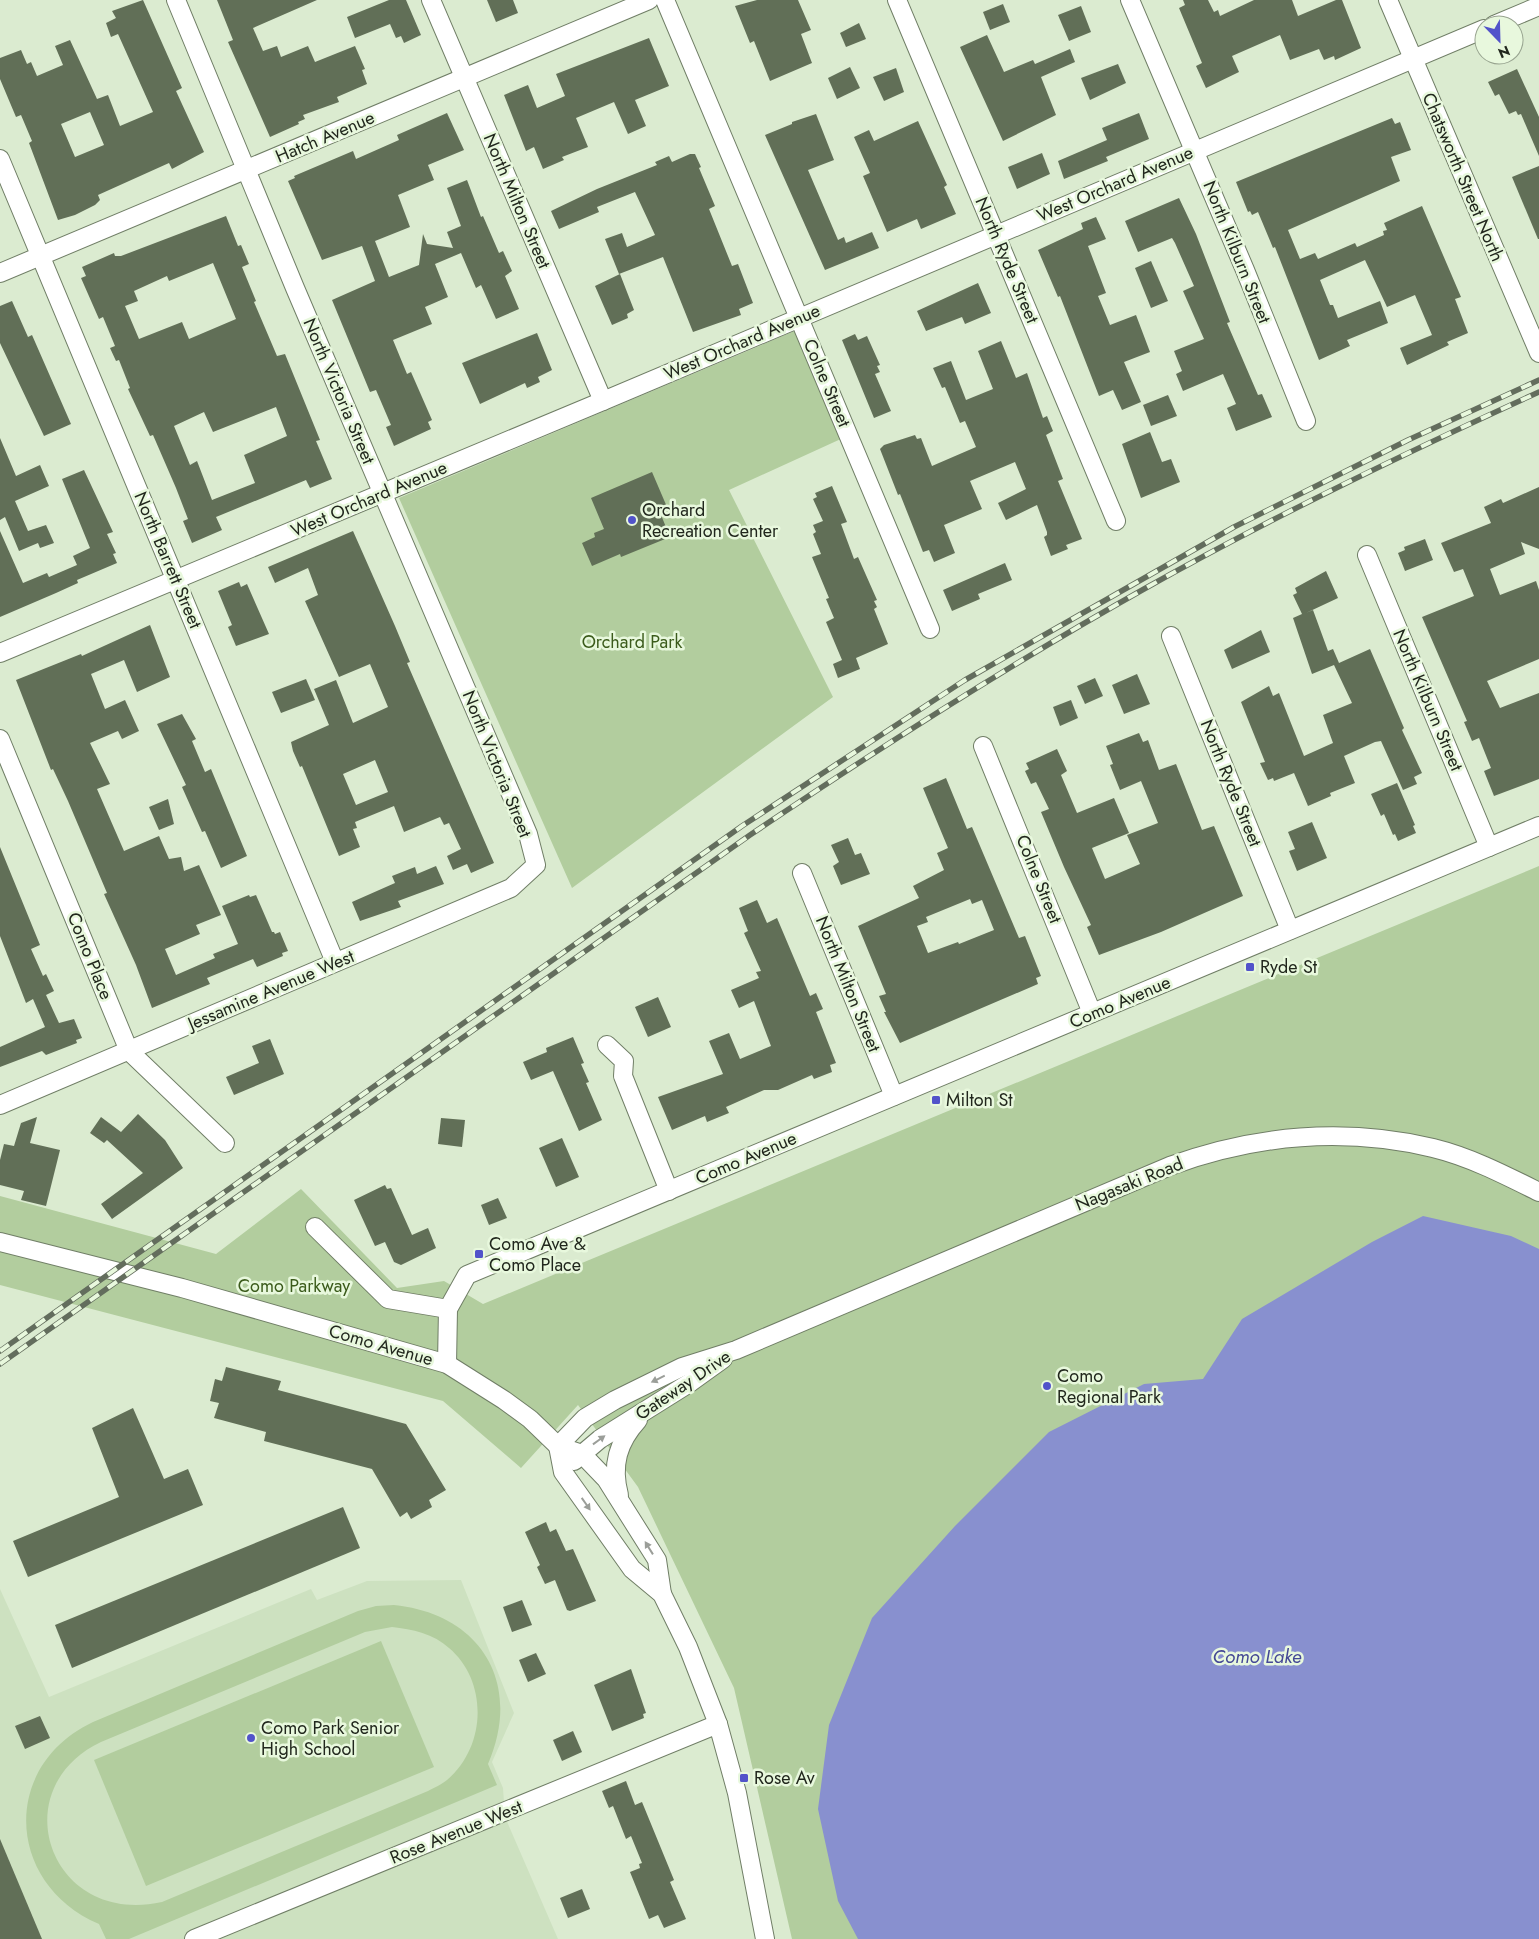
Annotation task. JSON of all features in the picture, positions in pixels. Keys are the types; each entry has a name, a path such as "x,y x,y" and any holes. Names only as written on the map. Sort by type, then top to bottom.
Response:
{"street":[{"name":"North Victoria Street","path":"176,0 246,170 528,834 536,865"},
{"name":"North Milton Street","path":"430,0 603,401"},
{"name":"Hatch Avenue","path":"0,273 649,0"},
{"name":"Colne Street","path":"666,0 930,629"},
{"name":"North Ryde Street","path":"897,0 1116,521"},
{"name":"North Kilburn Street","path":"1130,0 1195,151 1306,422"},
{"name":"Chatsworth Street North","path":"1388,0 1539,353"},
{"path":"1518,15 1539,6"},
{"name":"West Orchard Avenue","path":"0,653 1474,33"},
{"name":"North Barrett Street","path":"0,159 335,962"},
{"name":"North Kilburn Street","path":"1367,554 1489,847"},
{"name":"North Ryde Street","path":"1171,636 1290,930"},
{"name":"Como Place","path":"0,739 129,1051 225,1144"},
{"name":"Colne Street","path":"984,746 1092,1013"},
{"name":"Como Avenue","path":"0,1242 182,1288 447,1364 448,1309 467,1275 1539,826"},
{"name":"Jessamine Avenue West","path":"0,1105 511,888 536,865"},
{"name":"North Milton Street","path":"802,872 894,1096"},
{"path":"607,1045 624,1061 623,1076 669,1191"},
{"name":"Nagasaki Road","path":"736,1350 1170,1166 1234,1146 1270,1139 1370,1137 1434,1148 1498,1171 1539,1192"},
{"path":"315,1227 388,1299 448,1309"},
{"name":"Gateway Drive","path":"563,1472 600,1439 691,1382 736,1350"},
{"name":"Gateway Drive","path":"558,1446 585,1418 615,1400 682,1367 736,1350"},
{"path":"447,1364 530,1419 558,1446 582,1454 606,1480 657,1560 662,1594 688,1647 718,1724 744,1826 765,1939"},
{"path":"622,1505 615,1472 617,1453 628,1432 648,1409"},
{"path":"558,1446 563,1472 632,1569 662,1594"},
{"name":"Rose Avenue West","path":"194,1939 718,1724"}],"shaded area":[{"name":"Como Park Senior High School","path":"461,1580 514,1713 492,1762 503,1788 505,1817 558,1939 0,1939 0,1589 49,1697 311,1589 317,1600 367,1581"}],"green space":[{"name":"Orchard Park","path":"797,330 843,438 729,490 833,697 572,888 399,498"},
{"name":"Como Regional Park","path":"1539,866 1539,1939 792,1939 734,1688 638,1487 578,1405 521,1468 443,1401 0,1285 0,1196 216,1254 301,1189 397,1288 444,1281 483,1304"},
{"path":"394,1605 424,1611 450,1622 471,1638 487,1658 497,1680 500,1706 498,1734 488,1764 497,1785 129,1939 106,1939 99,1924 68,1906 46,1882 32,1854 26,1825 30,1795 42,1766 63,1742 93,1722 358,1611 376,1606","holes":["392,1627 415,1631 437,1639 449,1648 462,1662 471,1678 476,1695 478,1714 475,1732 470,1750 460,1766 447,1780 428,1791 162,1902 123,1904 91,1894 67,1875 52,1849 47,1820 53,1790 71,1763 101,1742 365,1632"]},
{"path":"381,1641 434,1767 146,1886 94,1760"}],"water":[{"name":"Como Lake","path":"1423,1216 1511,1236 1539,1249 1539,1939 858,1939 838,1901 818,1809 829,1725 872,1618 955,1526 1049,1432 1144,1384 1203,1379 1242,1319 1372,1242"}],"building":[{"path":"143,0 182,88 176,91 204,152 172,169 169,163 98,195 100,200 95,205 75,215 58,220 29,143 32,141 21,115 16,117 0,79 0,58 21,50 27,64 31,62 37,76 63,65 55,46 70,40 97,99 108,95 120,126 153,112 118,34 111,37 106,23 116,18 112,11","holes":["90,112 104,145 75,157 61,124"]},
{"path":"217,0 317,0 253,28 263,51 277,46 281,57 308,46 315,62 355,46 365,69 362,70 367,84 337,97 339,102 303,115 305,119 298,122 299,124 270,137 228,42 233,40"},
{"path":"389,0 406,0 421,35 404,43 401,36 396,38 390,24 355,38 347,17"},
{"path":"487,0 513,0 518,13 496,22"},
{"path":"757,0 798,0 811,30 801,34 812,63 770,81 754,41 750,43 735,6"},
{"path":"1183,0 1208,0 1214,12 1218,10 1220,16 1254,0 1292,0 1298,16 1336,0 1342,0 1361,48 1335,60 1334,56 1324,60 1319,49 1290,60 1280,35 1232,56 1239,72 1206,88 1196,66 1202,63 1179,8 1185,5"},
{"path":"1003,4 1010,22 990,30 983,12"},
{"path":"1081,6 1091,32 1069,41 1058,15"},
{"path":"859,23 866,39 846,47 840,33"},
{"path":"987,35 1004,72 1033,60 1035,64 1070,49 1075,62 1041,77 1056,115 1003,141 960,47"},
{"path":"649,38 669,86 635,100 646,126 628,134 614,102 576,118 588,147 562,157 564,160 543,169 534,147 526,151 504,95 528,85 537,108 565,96 556,74"},
{"path":"1118,64 1126,83 1090,100 1081,78"},
{"path":"850,67 860,88 837,99 828,78"},
{"path":"896,68 904,92 884,101 873,77"},
{"path":"1517,69 1539,117 1539,156 1521,114 1518,115 1516,111 1509,114 1499,94 1495,96 1488,82"},
{"path":"447,113 464,150 428,165 434,180 398,195 410,227 375,241 389,277 419,265 423,234 427,244 453,248 447,232 461,226 447,188 467,180 481,217 483,216 499,253 503,251 512,271 505,276 519,309 496,319 481,285 476,288 461,253 435,264 448,297 425,307 432,324 393,340 407,374 411,372 432,420 428,422 431,429 394,446 386,427 391,425 376,390 370,392 332,300 375,281 362,246 322,260 288,181 295,178 294,176 353,151 356,159 399,140 397,135"},
{"path":"1139,113 1149,139 1106,157 1108,161 1064,179 1058,161 1107,140 1102,128"},
{"path":"816,114 834,160 808,170 838,240 844,237 846,243 872,232 879,248 825,270 765,135 792,124 792,122"},
{"path":"1392,118 1395,124 1400,122 1411,150 1391,157 1400,181 1288,230 1300,259 1315,253 1318,259 1355,243 1357,247 1384,235 1383,231 1387,230 1384,223 1422,206 1461,297 1455,299 1468,333 1447,342 1449,345 1407,365 1400,348 1432,335 1415,295 1387,307 1365,260 1320,280 1330,305 1333,305 1338,318 1380,301 1388,323 1347,340 1350,346 1319,360 1275,247 1273,248 1258,212 1252,215 1250,211 1248,212 1236,182"},
{"path":"918,121 947,185 944,187 956,214 921,229 917,219 887,232 863,176 870,173 854,137 869,130 874,141"},
{"path":"1042,153 1050,174 1017,189 1008,167"},
{"path":"690,154 695,154 701,167 699,168 715,206 709,209 732,266 738,264 753,303 739,309 741,315 693,332 663,257 619,274 605,239 622,233 627,247 655,235 635,192 597,207 599,212 559,229 551,211 597,189 657,165 655,162 669,156 672,162"},
{"path":"1539,166 1539,239 1538,239 1512,177"},
{"path":"1179,198 1196,234 1230,322 1227,323 1258,395 1262,394 1272,417 1236,431 1227,408 1236,404 1223,374 1183,391 1176,374 1182,371 1174,351 1204,339 1183,291 1194,286 1175,243 1172,238 1138,252 1125,221"},
{"path":"226,216 238,246 241,245 249,264 242,267 256,301 254,302 277,356 285,354 320,440 316,441 332,479 310,488 306,480 216,517 222,530 192,543 183,521 188,519 176,488 153,435 150,436 128,389 130,388 119,360 116,361 110,348 115,346 103,317 99,319 81,278 86,276 82,267 114,253 115,256 121,256","holes":["213,263 236,319 189,339 182,322 139,339 125,306 138,301 134,291 167,276 169,281","276,407 287,436 244,455 255,483 212,500 197,461 190,465 174,426 204,412 213,432"]},
{"path":"1096,217 1106,239 1088,246 1106,293 1098,296 1110,325 1136,315 1150,352 1124,362 1141,402 1122,410 1113,390 1099,396 1060,296 1058,297 1038,250 1083,229 1081,223"},
{"path":"1151,261 1168,301 1151,308 1135,268"},
{"path":"620,274 634,310 627,314 628,318 612,325 595,286"},
{"path":"978,283 991,313 965,324 962,317 926,331 917,311"},
{"path":"12,301 28,337 32,335 71,424 44,436 0,343 0,306"},
{"path":"537,333 552,370 538,377 540,382 527,388 525,383 480,404 462,363"},
{"path":"855,334 858,340 867,336 880,365 877,366 880,372 875,374 891,411 874,418 842,340"},
{"path":"1001,341 1016,378 1027,373 1043,418 1047,416 1053,431 1046,435 1063,479 1058,481 1082,539 1066,545 1068,549 1051,556 1044,537 1047,535 1047,532 1037,505 1006,520 998,503 1026,489 1015,462 970,481 982,509 944,525 955,553 934,562 929,550 923,552 880,449 884,445 915,435 917,439 921,438 932,466 976,447 965,421 960,423 945,387 942,388 933,368 951,361 966,400 993,389 978,351"},
{"path":"1168,395 1177,416 1151,426 1143,405"},
{"path":"1150,432 1162,462 1171,459 1180,482 1141,498 1122,444"},
{"path":"0,438 16,476 40,465 49,486 15,501 28,531 46,525 54,543 40,548 38,543 19,551 5,517 0,520"},
{"path":"84,470 113,532 107,534 116,553 113,554 117,563 77,580 78,583 0,617 0,531 23,583 47,573 49,577 77,565 73,556 90,548 62,479"},
{"name":"Orchard Recreation Center","path":"652,472 667,507 659,510 670,537 621,557 620,554 592,566 582,543 595,537 594,533 604,529 591,498"},
{"path":"832,486 847,522 841,524 854,559 858,557 877,600 874,601 877,607 874,609 888,644 856,658 860,669 838,678 833,664 842,660 826,622 834,618 826,599 829,598 812,557 821,554 813,534 816,532 813,525 823,521 813,499 817,497 815,493"},
{"path":"1539,487 1539,549 1521,542 1525,554 1490,569 1500,595 1536,581 1539,590 1539,659 1487,681 1500,708 1539,693 1539,779 1494,796 1484,771 1491,768 1479,738 1472,741 1464,722 1467,721 1422,617 1474,596 1463,569 1454,572 1441,543 1491,523 1484,507 1501,499 1503,503"},
{"path":"353,531 410,662 407,663 494,863 471,873 467,864 453,870 447,856 461,849 449,823 444,825 440,817 404,832 394,806 355,822 357,828 353,829 360,847 339,856 302,766 300,767 293,751 291,742 329,725 314,689 336,680 353,723 388,707 370,664 339,677 305,601 318,595 308,568 275,583 268,567","holes":["375,760 388,792 356,805 343,774"]},
{"path":"1425,539 1433,560 1405,571 1398,553 1405,550 1404,547"},
{"path":"1005,563 1012,580 978,594 980,599 952,611 943,590"},
{"path":"1326,571 1338,598 1306,613 1313,610 1328,651 1333,649 1339,663 1370,649 1404,728 1402,730 1422,773 1414,777 1417,784 1403,790 1381,741 1375,742 1344,756 1355,783 1330,793 1331,796 1308,806 1294,773 1274,781 1273,778 1268,780 1260,763 1265,762 1241,702 1269,686 1273,696 1279,693 1304,756 1333,743 1323,715 1352,703 1334,665 1312,674 1293,618 1302,614 1293,595 1297,593 1295,588"},
{"path":"239,582 241,587 247,584 269,634 236,646 228,627 232,625 218,591"},
{"path":"150,625 170,677 137,692 124,660 91,674 105,709 125,700 139,731 122,739 118,731 90,743 110,784 97,789 124,851 159,836 169,859 181,857 184,871 199,865 221,915 196,925 200,934 165,949 176,975 215,958 213,954 238,944 222,906 249,895 250,897 256,895 272,932 275,934 280,932 288,951 282,953 283,956 257,967 253,959 207,978 210,984 152,1008 136,965 104,894 107,893 68,801 53,769 51,770 16,680 81,654 82,656"},
{"path":"1261,630 1270,652 1232,669 1224,650"},
{"path":"1137,674 1150,704 1124,714 1112,685"},
{"path":"1095,678 1103,696 1085,704 1077,686"},
{"path":"306,679 315,700 281,713 272,692"},
{"path":"1071,700 1078,718 1060,726 1053,707"},
{"path":"182,714 196,739 192,741 205,772 211,769 247,856 221,868 205,831 202,832 182,787 186,785 157,724"},
{"path":"1139,733 1143,742 1148,740 1159,770 1176,764 1202,830 1214,826 1243,896 1161,932 1099,955 1087,927 1091,925 1041,812 1049,809 1036,782 1031,784 1025,771 1029,769 1026,763 1057,749 1067,771 1061,775 1077,813 1114,798 1129,833 1092,848 1105,879 1140,864 1127,835 1158,823 1141,781 1120,790 1110,765 1113,764 1106,746"},
{"path":"946,778 967,829 972,827 1019,938 1025,936 1041,976 1036,978 1038,984 900,1043 884,1012 886,1012 879,996 886,994 858,926 919,898 913,886 944,870 937,853 948,848 923,788","holes":["970,899 972,904 982,900 994,930 959,944 958,942 928,953 917,926 928,922 926,917"]},
{"path":"1397,783 1415,825 1413,826 1416,833 1398,841 1395,834 1393,835 1384,814 1381,816 1371,794"},
{"path":"168,799 174,824 159,830 149,807"},
{"path":"1312,822 1327,858 1297,871 1289,851 1295,849 1288,832"},
{"path":"848,838 855,855 861,853 870,874 841,885 833,866 839,862 831,845"},
{"path":"0,847 40,945 31,949 43,976 46,974 54,991 46,995 59,1023 74,1019 82,1038 76,1040 77,1043 46,1055 42,1051 0,1067 0,1047 45,1027 33,999 26,1003 0,936"},
{"path":"436,866 444,884 398,901 401,907 360,921 352,902 395,883 392,876 415,867 417,874"},
{"path":"757,900 767,923 777,918 810,996 816,993 823,1009 816,1012 836,1063 830,1065 832,1072 814,1079 812,1075 778,1090 764,1090 726,1107 729,1113 707,1122 705,1116 672,1130 658,1097 723,1074 709,1041 729,1033 740,1059 771,1046 754,1001 739,1008 731,990 759,978 756,972 761,971 744,933 748,931 739,908"},
{"path":"658,997 671,1027 648,1037 635,1007"},
{"path":"573,1037 584,1063 581,1064 589,1082 586,1083 602,1120 579,1131 553,1071 531,1080 523,1062 547,1052 546,1048"},
{"path":"270,1039 284,1074 234,1095 226,1077 259,1063 252,1046"},
{"path":"138,1114 165,1140 183,1168 112,1219 101,1204 143,1173 107,1140 104,1143 90,1133 101,1117 121,1132"},
{"path":"37,1117 30,1143 60,1150 46,1206 21,1200 24,1191 0,1185 0,1160 4,1144 14,1146 21,1123"},
{"path":"441,1118 465,1120 462,1147 438,1144"},
{"path":"562,1138 579,1177 556,1187 539,1148"},
{"path":"385,1185 387,1189 391,1188 412,1235 428,1228 436,1248 401,1265 394,1262 385,1242 375,1246 354,1200"},
{"path":"498,1198 507,1218 489,1225 481,1205"},
{"path":"226,1367 281,1381 278,1390 406,1424 446,1490 429,1500 432,1507 411,1519 407,1512 400,1517 372,1469 264,1441 266,1432 214,1418 219,1403 210,1401 215,1379 222,1381"},
{"path":"133,1408 164,1479 188,1469 203,1505 28,1577 13,1541 119,1497 92,1428"},
{"path":"343,1507 360,1548 72,1668 55,1625"},
{"path":"546,1522 550,1532 556,1529 566,1551 573,1549 596,1601 570,1611 567,1610 555,1580 545,1584 537,1567 540,1565 525,1532"},
{"path":"522,1600 532,1625 512,1632 503,1607"},
{"path":"536,1653 546,1674 528,1682 519,1660"},
{"path":"631,1669 646,1713 643,1714 644,1718 612,1731 594,1685"},
{"path":"40,1716 50,1738 25,1749 15,1726"},
{"path":"573,1731 582,1752 562,1761 553,1740"},
{"path":"626,1781 635,1805 642,1802 674,1880 670,1882 686,1919 664,1928 658,1915 649,1919 630,1872 640,1868 639,1864 642,1863 631,1836 626,1839 613,1806 609,1808 602,1791"},
{"path":"0,1839 42,1939 0,1939"},
{"path":"582,1889 590,1909 568,1918 560,1898"}],"railway":[{"path":"0,1351 742,826 965,680 1234,527 1408,440 1539,380"},
{"path":"0,1364 750,835 945,708 1044,647 1192,562 1389,462 1539,392"}],"place":[{"name":"Orchard Recreation Center","path":"632,520"},
{"name":"Ryde St","path":"1250,967"},
{"name":"Milton St","path":"936,1100"},
{"name":"Como Ave & Como Place","path":"479,1254"},
{"name":"Como Regional Park","path":"1047,1386"},
{"name":"Como Park Senior High School","path":"251,1738"},
{"name":"Rose Av","path":"744,1778"}],"park label":[{"name":"Como Parkway","path":"294,1286"}]}
